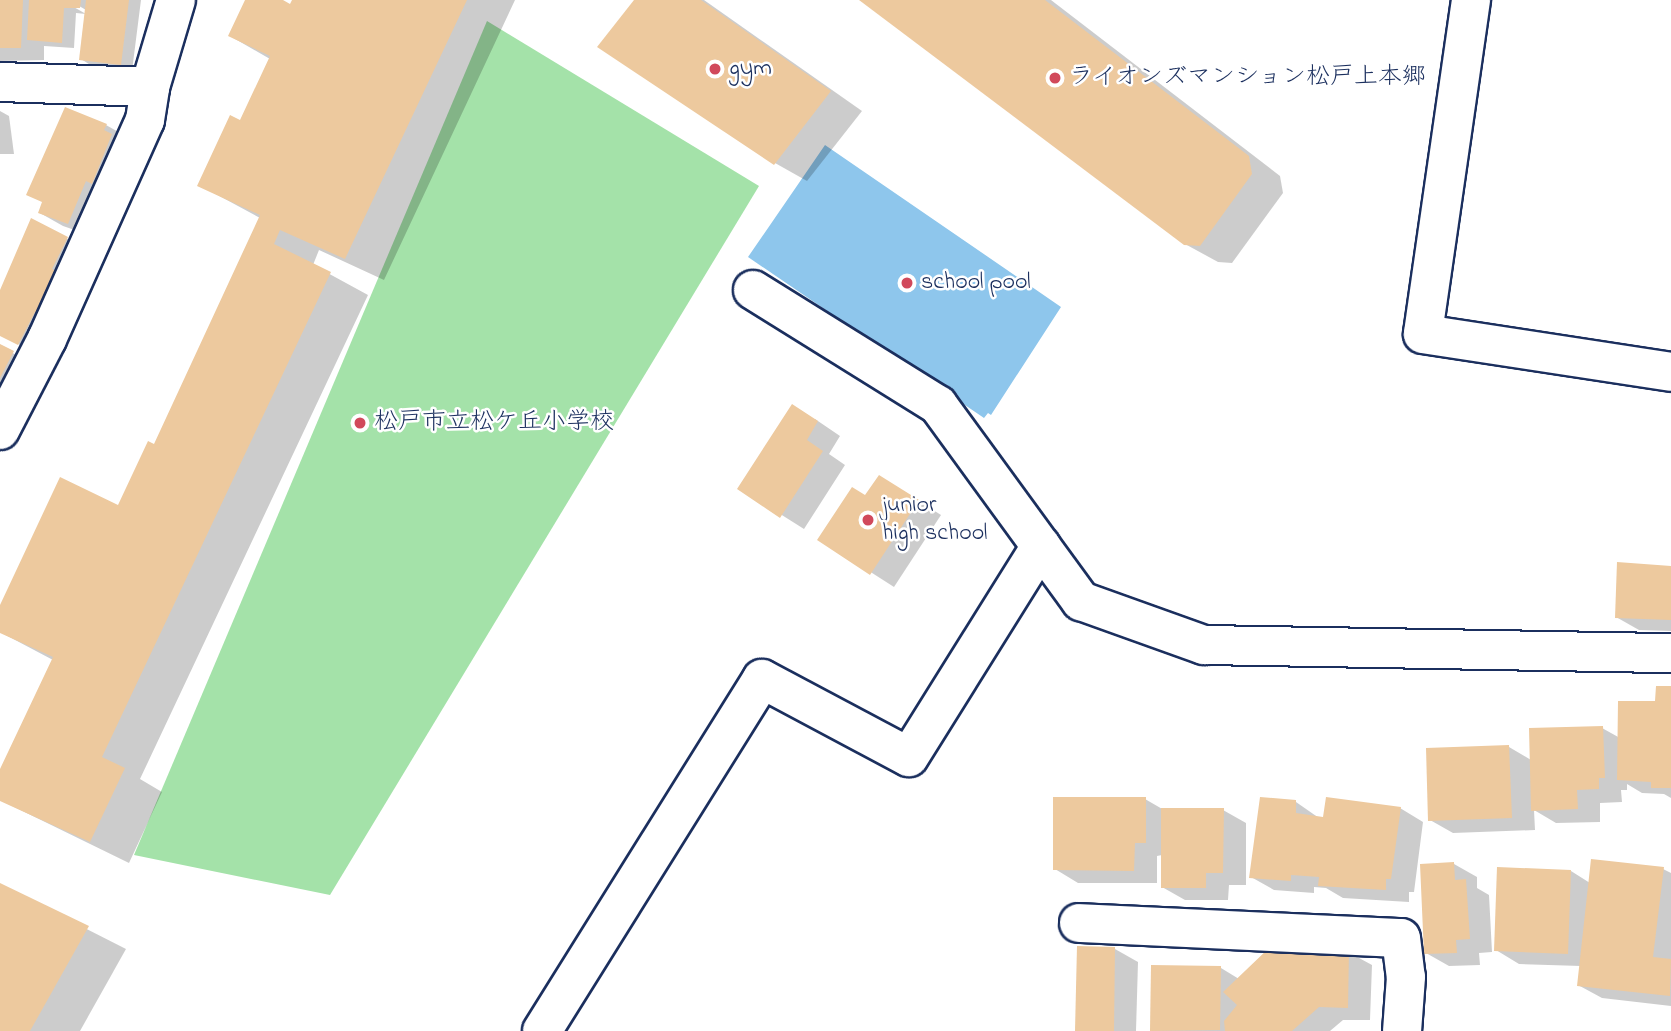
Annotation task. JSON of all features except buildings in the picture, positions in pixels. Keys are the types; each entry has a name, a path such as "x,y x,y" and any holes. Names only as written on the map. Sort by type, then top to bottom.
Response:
{"street":[{"path":"0,430 47,339 145,120 150,87 176,0"},
{"path":"1471,0 1423,334 1671,372"},
{"path":"0,82 150,87"},
{"path":"753,290 938,405 1081,600 1204,645 1671,653"},
{"path":"542,1031 762,679 909,757 1041,546"},
{"path":"1079,923 1401,938 1406,977 1402,1031"}],"green space":[{"path":"487,21 759,186 330,895 134,855"}],"water":[{"name":"school pool","path":"825,145 1061,307 991,415 988,413 984,418 748,257"}],"place":[{"name":"gym","path":"715,69"},
{"name":"ライオンズマンション松戸上本郷","path":"1055,78"},
{"name":"school pool","path":"907,283"},
{"name":"松戸市立松ケ丘小学校","path":"360,423"},
{"name":"junior high school","path":"868,520"}]}
